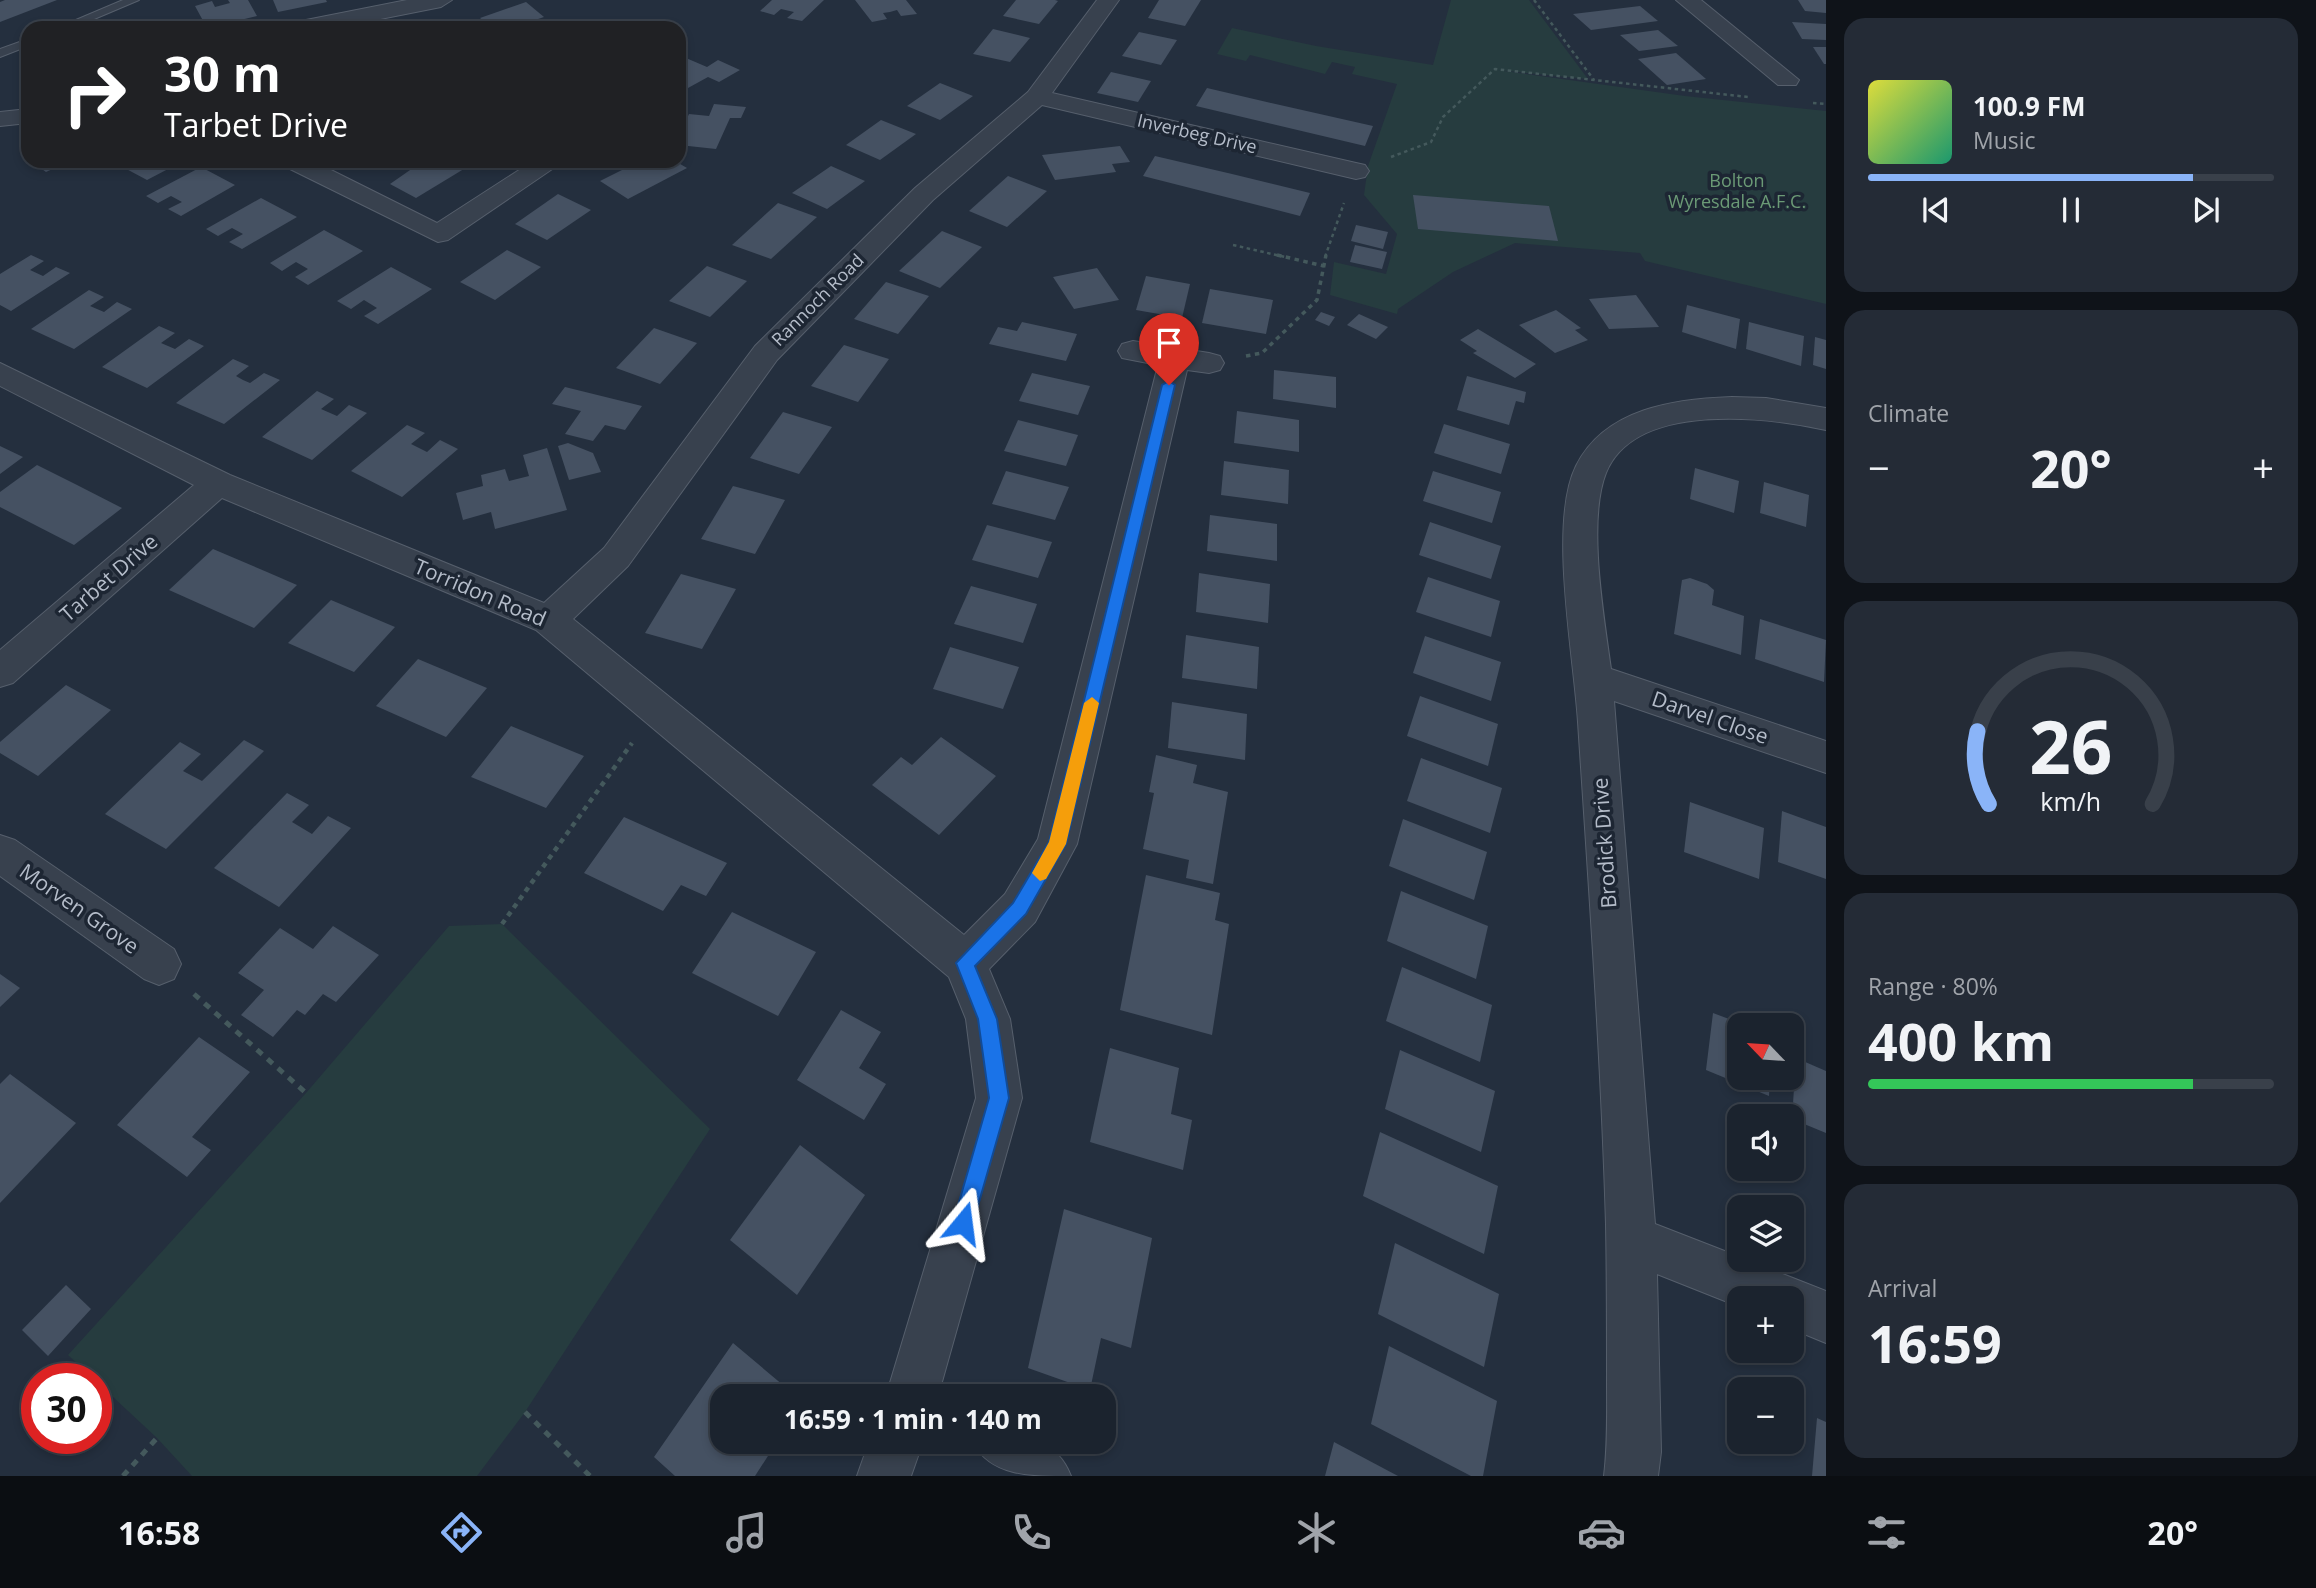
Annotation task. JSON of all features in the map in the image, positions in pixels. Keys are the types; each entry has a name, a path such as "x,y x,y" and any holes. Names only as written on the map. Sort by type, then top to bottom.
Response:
{"street":[{"path":"336,21 440,0"},
{"name":"Rannoch Road","path":"549,620 616,557 766,353 924,194 1037,97 1108,0"},
{"path":"1687,0 1787,80"},
{"path":"1739,68 1768,65"},
{"name":"Inverbeg Drive","path":"1037,97 1356,171"},
{"path":"0,119 21,117"},
{"path":"307,168 438,234 540,168"},
{"path":"916,1384 999,1098 988,1019 965,963 1020,908 1057,844 1192,360 1133,351"},
{"name":"Torridon Road","path":"0,373 218,483 549,620 965,963"},
{"name":"Brodick Drive","path":"1631,1476 1634,1452 1631,1239 1595,679 1581,537 1583,501 1591,468 1613,441 1643,423 1676,413 1713,407 1760,407 1826,419"},
{"name":"Tarbet Drive","path":"0,672 218,483"},
{"name":"Darvel Close","path":"1595,679 1826,757"},
{"name":"Morven Grove","path":"0,853 159,964"},
{"path":"1631,1239 1749,1286"},
{"path":"1804,1309 1826,1317"},
{"path":"884,1476 892,1454"},
{"path":"1015,1454 1044,1476"}],"lane":[{"path":"80,21 134,0"},
{"path":"0,53 21,45"}],"path":[{"path":"1534,0 1595,82"},
{"path":"1192,360 1262,353 1317,300 1324,266 1356,171 1431,142 1440,118 1474,90 1480,78 1494,69 1595,82 1755,97"},
{"path":"1803,102 1826,104"},
{"path":"1233,245 1324,266"},
{"path":"502,924 657,709"},
{"path":"159,964 306,1093"},
{"path":"525,1412 590,1476"},
{"path":"123,1476 157,1438"}],"green space":[{"name":"Bolton Wyresdale A.F.C.","path":"1451,0 1529,0 1588,79 1497,70 1685,96 1826,111 1826,304 1645,261 1640,253 1515,243 1453,272 1398,309 1397,314 1330,295 1334,262 1386,274 1397,234 1364,195 1368,166 1397,84 1352,74 1355,67 1332,62 1325,74 1250,55 1246,61 1217,54 1232,28 1316,46 1433,65"},
{"path":"502,924 710,1129 525,1412 477,1476 192,1476 157,1438 112,1396 112,1363 77,1363 68,1355 306,1093 449,926"}],"building":[{"path":"57,0 0,22 0,2"},
{"path":"228,0 248,0 257,16 236,21 203,21 195,6 212,1 215,7 230,3"},
{"path":"273,0 326,0 327,2 278,12"},
{"path":"772,0 824,0 802,21 787,18 794,12 781,9 774,15 760,11"},
{"path":"855,0 906,0 917,14 901,16 897,10 883,13 887,19 872,22"},
{"path":"1016,0 1058,1 1039,24 1003,16"},
{"path":"1159,0 1201,0 1185,26 1148,18"},
{"path":"1798,0 1826,0 1826,13 1805,11"},
{"path":"526,2 544,17 532,21 484,21 480,18"},
{"path":"1640,6 1658,21 1591,30 1573,14"},
{"path":"1792,22 1826,24 1826,40 1802,39"},
{"path":"993,29 1030,38 1010,62 973,54"},
{"path":"1658,30 1678,46 1639,51 1620,35"},
{"path":"1139,32 1177,40 1161,65 1122,56"},
{"path":"1813,47 1826,47 1826,64 1824,64"},
{"path":"1676,53 1706,79 1667,85 1638,59"},
{"path":"686,58 707,67 718,60 740,70 719,82 708,77 688,88"},
{"path":"1111,72 1151,81 1138,102 1097,93"},
{"path":"940,83 973,96 940,120 907,106"},
{"path":"1207,88 1373,126 1365,146 1196,106"},
{"path":"714,104 746,107 741,118 730,118 716,149 686,146 686,120 689,114 709,116"},
{"path":"881,120 916,134 880,160 846,145"},
{"path":"1120,146 1130,162 1112,164 1116,172 1055,180 1042,155"},
{"path":"1155,156 1310,193 1300,216 1143,176"},
{"path":"831,166 865,181 827,209 792,193"},
{"path":"124,168 170,168 147,180"},
{"path":"199,168 235,185 181,216 168,209 182,202 171,196 158,203 146,196"},
{"path":"413,168 465,168 416,198 390,184"},
{"path":"626,168 687,168 628,199 600,181"},
{"path":"1008,176 1047,191 1007,227 969,211"},
{"path":"558,194 591,210 547,240 515,224"},
{"path":"1413,195 1549,206 1558,241 1418,229"},
{"path":"261,198 297,217 242,249 229,242 243,234 232,228 218,236 206,229"},
{"path":"778,203 817,217 771,259 732,245"},
{"path":"1356,225 1388,232 1383,249 1351,241"},
{"path":"324,230 363,251 308,285 295,277 308,269 296,262 282,271 270,263"},
{"path":"942,231 982,247 940,288 899,271"},
{"path":"1355,245 1387,252 1382,269 1350,262"},
{"path":"507,250 541,267 495,300 460,282"},
{"path":"31,255 44,261 30,270 43,276 56,267 70,273 11,311 0,305 0,274"},
{"path":"707,266 747,281 710,317 669,301"},
{"path":"391,267 432,289 378,324 364,316 377,308 364,300 351,309 337,301"},
{"path":"1097,268 1119,300 1074,309 1053,277"},
{"path":"1146,276 1190,284 1182,318 1136,310"},
{"path":"886,282 929,296 898,334 854,319"},
{"path":"1210,289 1273,300 1266,334 1202,323"},
{"path":"89,290 104,297 90,306 104,312 117,302 132,309 74,349 31,329"},
{"path":"1636,295 1659,327 1609,329 1589,299"},
{"path":"1687,305 1740,319 1736,349 1682,332"},
{"path":"1556,310 1581,328 1575,330 1588,340 1555,353 1519,325"},
{"path":"1321,312 1335,317 1329,326 1315,320"},
{"path":"1359,314 1388,327 1376,339 1347,325"},
{"path":"1022,322 1077,334 1066,361 989,344 998,327 1017,331"},
{"path":"1749,322 1804,336 1801,366 1746,349"},
{"path":"159,326 175,333 161,343 175,349 189,339 204,346 147,388 102,367"},
{"path":"654,328 697,343 660,384 616,368"},
{"path":"1478,329 1536,364 1515,378 1473,353 1477,351 1460,340"},
{"path":"1815,337 1826,340 1826,369 1813,365"},
{"path":"844,345 889,359 858,402 811,386"},
{"path":"233,359 249,366 236,376 243,380 250,383 264,373 280,380 224,424 176,403"},
{"path":"1274,370 1336,377 1336,408 1273,399"},
{"path":"1032,373 1090,386 1078,415 1019,401"},
{"path":"1467,376 1526,392 1524,403 1516,401 1509,425 1457,410"},
{"path":"565,387 642,406 625,430 605,425 593,441 565,434 581,411 552,404"},
{"path":"317,391 334,399 321,409 337,416 349,405 367,413 312,460 262,437"},
{"path":"1237,411 1299,420 1299,452 1234,443"},
{"path":"783,412 832,427 799,474 750,458"},
{"path":"1018,420 1078,435 1066,466 1004,451"},
{"path":"1444,424 1510,444 1501,474 1434,453"},
{"path":"407,425 425,433 411,444 427,452 440,440 458,449 402,497 351,471"},
{"path":"568,443 593,453 601,472 569,480 558,446"},
{"path":"0,446 23,457 0,474"},
{"path":"547,448 567,510 495,529 491,512 463,520 456,493 483,486 481,475 505,469 509,481 529,476 523,455"},
{"path":"1224,461 1289,470 1288,504 1221,495"},
{"path":"37,465 122,508 74,545 0,507 0,492"},
{"path":"1695,468 1739,481 1734,513 1690,499"},
{"path":"1006,471 1069,487 1055,520 992,504"},
{"path":"1433,471 1501,492 1492,523 1423,501"},
{"path":"1764,482 1809,495 1806,527 1760,513"},
{"path":"733,486 785,500 755,554 701,539"},
{"path":"1210,515 1277,524 1277,561 1207,551"},
{"path":"1430,522 1501,546 1491,579 1419,555"},
{"path":"987,525 1052,542 1038,578 972,560"},
{"path":"213,549 297,585 254,628 169,590"},
{"path":"1199,573 1270,584 1268,623 1196,612"},
{"path":"681,574 736,589 702,649 645,633"},
{"path":"1428,577 1500,601 1491,637 1416,612"},
{"path":"1690,578 1707,584 1714,590 1712,605 1744,616 1741,655 1674,634 1682,580"},
{"path":"971,586 1037,604 1023,643 954,624"},
{"path":"331,600 395,627 354,672 288,643"},
{"path":"1760,619 1826,640 1824,682 1755,659"},
{"path":"1186,635 1259,647 1257,689 1182,678"},
{"path":"1425,636 1501,662 1491,701 1413,673"},
{"path":"950,647 1019,667 1003,709 933,689"},
{"path":"418,659 487,688 446,737 376,706"},
{"path":"66,685 111,710 38,776 0,753 0,742"},
{"path":"1420,696 1498,724 1488,766 1407,736"},
{"path":"1172,702 1247,714 1245,760 1168,748"},
{"path":"511,726 584,756 546,808 471,777"},
{"path":"941,737 996,776 939,835 872,785 901,757 912,765"},
{"path":"244,740 264,751 166,849 105,814 180,742 201,754 183,771 202,781"},
{"path":"1156,755 1197,765 1193,783 1228,792 1213,884 1186,878 1189,860 1143,849 1154,793 1149,792"},
{"path":"1421,758 1502,788 1490,833 1407,801"},
{"path":"287,793 309,805 292,822 312,834 328,816 351,828 279,907 214,868"},
{"path":"1690,802 1764,828 1759,879 1684,852"},
{"path":"1782,811 1826,827 1826,879 1778,862"},
{"path":"624,817 727,863 706,896 681,885 663,911 584,873"},
{"path":"1403,819 1487,852 1474,900 1389,866"},
{"path":"1146,875 1220,893 1215,920 1229,924 1212,1035 1120,1010"},
{"path":"1401,891 1488,926 1476,979 1387,941"},
{"path":"732,912 816,952 778,1016 692,973"},
{"path":"333,926 379,955 336,1002 323,994 305,1015 297,1010 273,1037 241,1015 264,990 238,973 280,928 313,949"},
{"path":"1402,967 1492,1005 1480,1062 1386,1021"},
{"path":"0,974 20,988 0,1007"},
{"path":"841,1010 881,1032 859,1068 886,1084 864,1120 797,1080"},
{"path":"1713,1013 1727,1018 1727,1079 1706,1070"},
{"path":"199,1037 250,1072 192,1137 211,1150 187,1177 117,1125"},
{"path":"1110,1048 1179,1068 1171,1114 1192,1120 1183,1170 1090,1142"},
{"path":"1400,1050 1495,1091 1481,1152 1385,1109"},
{"path":"1804,1061 1826,1071 1826,1133 1804,1124 1804,1104 1793,1104 1794,1090 1804,1090"},
{"path":"10,1074 76,1123 0,1203 0,1084"},
{"path":"1754,1090 1769,1090 1769,1096"},
{"path":"1380,1132 1498,1186 1484,1254 1363,1196"},
{"path":"800,1145 865,1195 797,1295 730,1240"},
{"path":"1064,1209 1152,1238 1131,1348 1101,1338 1091,1384 1073,1384 1028,1368"},
{"path":"1395,1243 1499,1294 1484,1367 1378,1314"},
{"path":"66,1285 91,1309 48,1356 22,1330"},
{"path":"733,1343 782,1384 710,1384 710,1454 769,1454 755,1476 675,1476 654,1457"},
{"path":"1389,1346 1497,1401 1483,1476 1471,1476 1371,1424"},
{"path":"1817,1418 1826,1422 1826,1476 1812,1476"},
{"path":"1334,1442 1398,1476 1325,1476"}],"slow traffic":[{"path":"1040,873 1057,844 1092,703"}],"route":[{"path":"963,1223 999,1098 988,1019 965,963 1020,908 1057,844 1169,385"}]}
